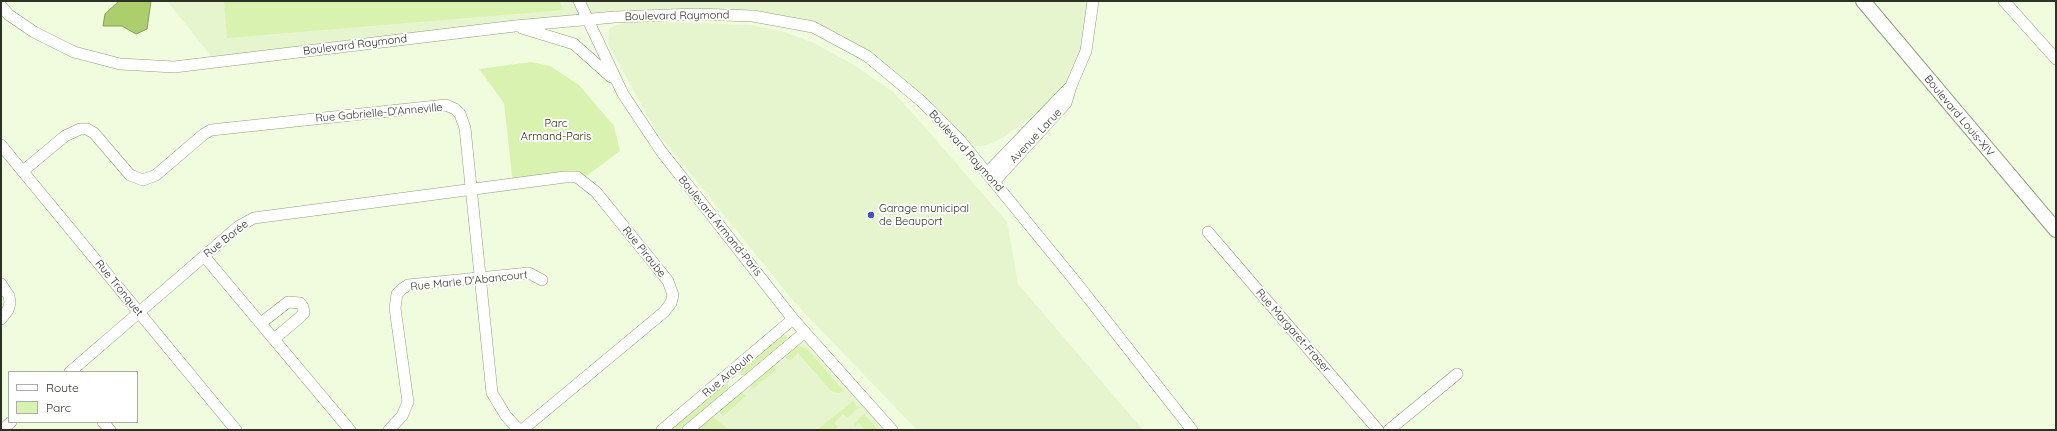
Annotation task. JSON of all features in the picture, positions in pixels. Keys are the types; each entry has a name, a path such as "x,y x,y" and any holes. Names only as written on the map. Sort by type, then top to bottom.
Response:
{"main road":[{"name":"Boulevard Louis-XIV","path":"1863,1 2056,230"}],"street":[{"name":"Boulevard Armand-Paris","path":"579,1 616,82 660,151 793,319 892,430"},
{"name":"Avenue Larue","path":"994,182 1066,103 1071,86 1086,51 1093,1"},
{"path":"2004,1 2056,58"},
{"name":"Boulevard Raymond","path":"1,6 9,15 34,32 74,52 120,64 174,67 515,26 586,19 703,14 753,16 813,27 867,56 915,96 958,139 987,173 1192,430"},
{"path":"515,26 574,44 616,82"},
{"name":"Avenue Larue","path":"987,173 1071,86"},
{"name":"Rue Gabrielle-D'Anneville","path":"23,171 65,136 80,129 87,129 94,133 130,175 143,180 156,175 204,134 211,130 446,105 455,109 462,120 471,189 492,393 502,410 519,430"},
{"name":"Rue Tronquet","path":"1,145 236,430"},
{"name":"Rue Piraube","path":"471,189 565,177 577,177 596,192 668,281 673,295 671,303 664,312 522,430"},
{"name":"Rue Borée","path":"71,371 239,226 254,218 471,189"},
{"name":"Rue Margaret-Fraser","path":"1208,232 1378,430"},
{"path":"204,256 350,430"},
{"name":"Rue Marie D'Abancourt","path":"389,430 402,416 408,402 395,308 397,294 408,285 529,273 542,280"},
{"path":"1,284 9,296 10,304 8,310 1,319"},
{"path":"261,324 288,302 300,303 303,307 304,313 274,339"},
{"name":"Rue Ardouin","path":"662,430 793,319"},
{"name":"Rue Ardouin","path":"688,430 805,332"},
{"path":"1389,430 1457,374"},
{"path":"2,430 10,423"}],"shaded area":[{"path":"119,1 151,1 147,29 136,34 122,26 103,26 105,14"},
{"path":"167,1 1093,1 1086,51 1071,86 1003,138 984,146 974,146 959,139 867,56 813,27 753,16 661,15 216,62"},
{"path":"636,21 751,25 784,32 814,43 854,65 893,92 1007,222 1018,284 1143,430 917,430 796,304 656,131 608,44 609,29 616,25"},
{"path":"805,332 892,430 688,430"}],"green space":[{"path":"224,1 560,1 563,10 227,38"},
{"name":"Parc Armand-Paris","path":"531,62 550,66 579,85 614,126 620,151 581,180 513,184 504,103 479,69"},
{"path":"783,334 787,336 786,340 744,375 741,375 740,370"},
{"path":"799,346 807,349 844,391 839,393 831,391 798,353 791,360 787,359 785,356 793,348"},
{"path":"775,364 776,370 753,389 750,385"},
{"path":"726,383 728,385 728,389 679,430 669,430"},
{"path":"742,392 746,396 723,416 719,411"},
{"path":"853,401 858,408 847,418 843,414 834,423 838,427 835,430 817,430"},
{"path":"864,414 878,430 865,430 859,423 855,427 854,424"},
{"path":"713,417 729,430 697,430"}],"place":[{"name":"Garage municipal de Beauport","path":"871,215"}]}
